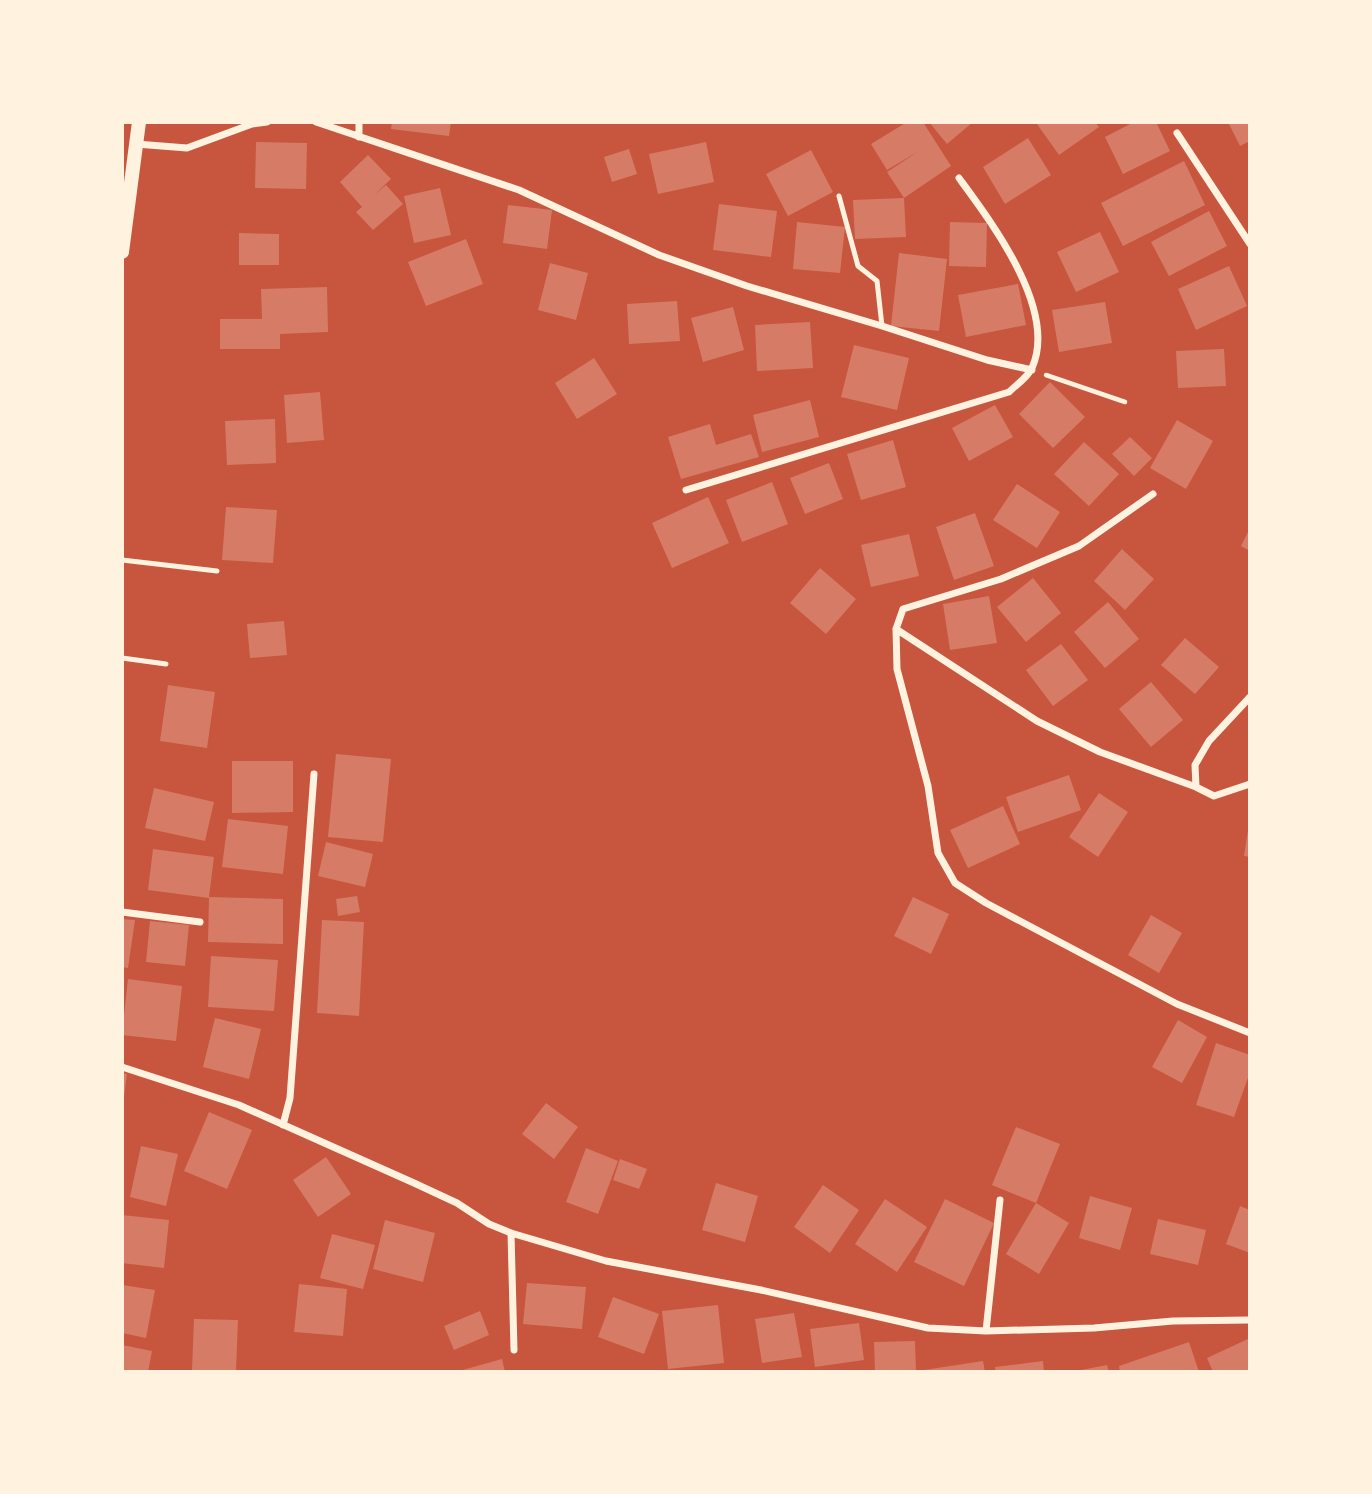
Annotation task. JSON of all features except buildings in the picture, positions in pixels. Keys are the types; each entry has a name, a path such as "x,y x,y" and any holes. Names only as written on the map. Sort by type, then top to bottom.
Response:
{"main road":[{"path":"122,252 129,144 138,122"}],"street":[{"path":"129,144 187,148 252,124 267,122"},
{"path":"316,122 519,190 659,255 722,277 987,360 1032,370"},
{"path":"359,122 359,137"},
{"path":"1177,133 1250,244"},
{"path":"686,490 1009,392 1032,370 1038,333 1028,291 998,231 959,178"},
{"path":"1153,494 1079,546 1001,579 903,609 896,629 897,669 928,786 938,853 955,883 986,903 1177,1004 1250,1033"},
{"path":"896,629 1037,721 1100,752 1196,787 1213,796 1250,784"},
{"path":"1196,787 1195,765 1209,741 1250,697"},
{"path":"283,1125 290,1098 313,774"},
{"path":"122,912 200,922"},
{"path":"122,1067 239,1105 457,1203 489,1224 511,1233 606,1261 761,1290 928,1328 986,1331 1094,1328 1173,1321 1250,1320"},
{"path":"986,1331 1000,1200"},
{"path":"511,1233 514,1350"}],"lane":[{"path":"839,197 858,266 877,281 882,326"},
{"path":"122,560 217,571"},
{"path":"122,658 166,664"}],"path":[{"path":"1032,370 1125,402"}]}
